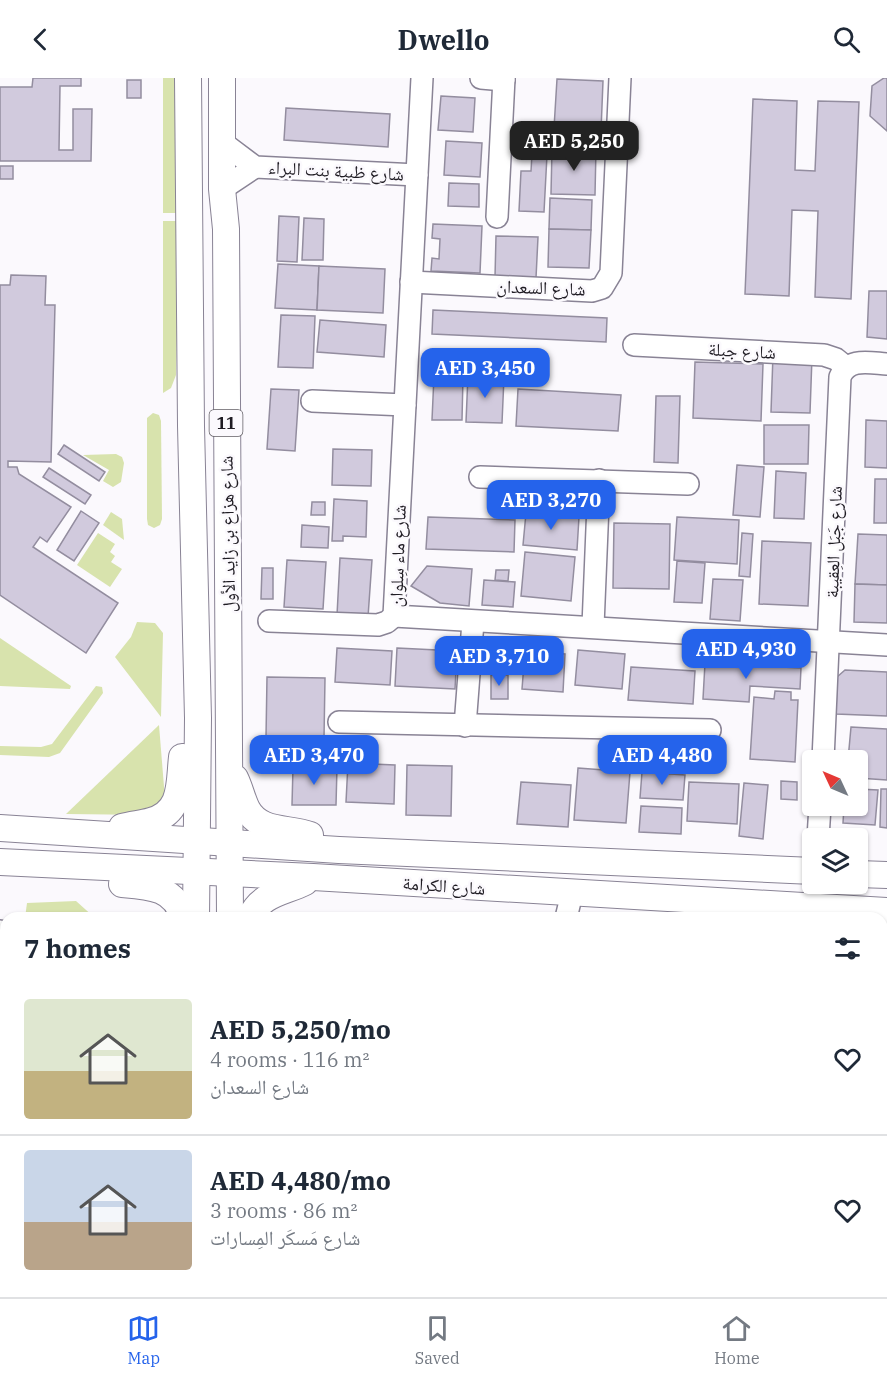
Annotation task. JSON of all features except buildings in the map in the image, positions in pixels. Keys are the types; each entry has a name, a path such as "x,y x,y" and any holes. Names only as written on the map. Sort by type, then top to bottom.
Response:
{"main road":[{"name":"شارع هزاع بن زايد الأول","path":"188,78 192,462 198,718 196,912"},
{"name":"شارع هزاع بن زايد الأول","path":"222,78 222,189 226,229 230,912"},
{"path":"106,834 125,826 153,820 171,808 180,787 184,747 198,718"},
{"path":"230,767 247,810 259,822 270,828 304,833 339,850"},
{"name":"شارع الكرامة","path":"0,828 339,850 802,865"},
{"name":"شارع الكرامة","path":"0,862 313,877 572,893 819,912"},
{"path":"69,866 100,882 159,889 176,901 181,912"},
{"path":"868,874 887,875"},
{"path":"253,912 267,897 313,877"}],"street":[{"name":"شارع ماء سِلوان","path":"422,78 394,616 887,645"},
{"path":"481,78 504,79 497,217"},
{"name":"شارع السعدان","path":"411,282 592,291 602,288 611,273 620,78"},
{"name":"شارع ظبية بنت البراء","path":"223,143 255,167 417,175"},
{"name":"شارع ظبية بنت البراء","path":"222,189 255,167"},
{"name":"شارع جبلة","path":"634,345 824,355 836,359 846,368"},
{"path":"846,368 855,363 887,364"},
{"name":"شارع جَبَل العِقيبة","path":"824,750 840,377 846,368"},
{"path":"312,401 405,405"},
{"path":"480,477 688,484"},
{"path":"593,626 598,480"},
{"path":"269,621 378,625 394,616"},
{"path":"465,726 473,621"},
{"path":"339,722 710,730"},
{"path":"567,912 572,893"}],"green space":[{"path":"163,78 180,78 179,213 163,213"},
{"path":"163,221 179,221 176,375 171,388 163,393"},
{"path":"153,413 159,415 161,421 162,519 160,525 154,528 148,525 147,519 147,418"},
{"path":"116,454 122,457 124,463 121,482 113,487 103,481 109,470 83,455"},
{"path":"111,512 122,519 124,540 103,525"},
{"path":"98,533 115,544 110,552 115,556 111,562 122,569 110,587 77,565"},
{"path":"137,622 155,623 163,633 161,717 115,657 131,637"},
{"path":"0,638 71,686 70,689 0,686"},
{"path":"96,686 102,687 103,693 60,753 49,757 0,755 0,746 41,747 52,744"},
{"path":"159,725 165,799 152,815 66,814"},
{"path":"76,901 88,912 26,912 27,903"}]}
